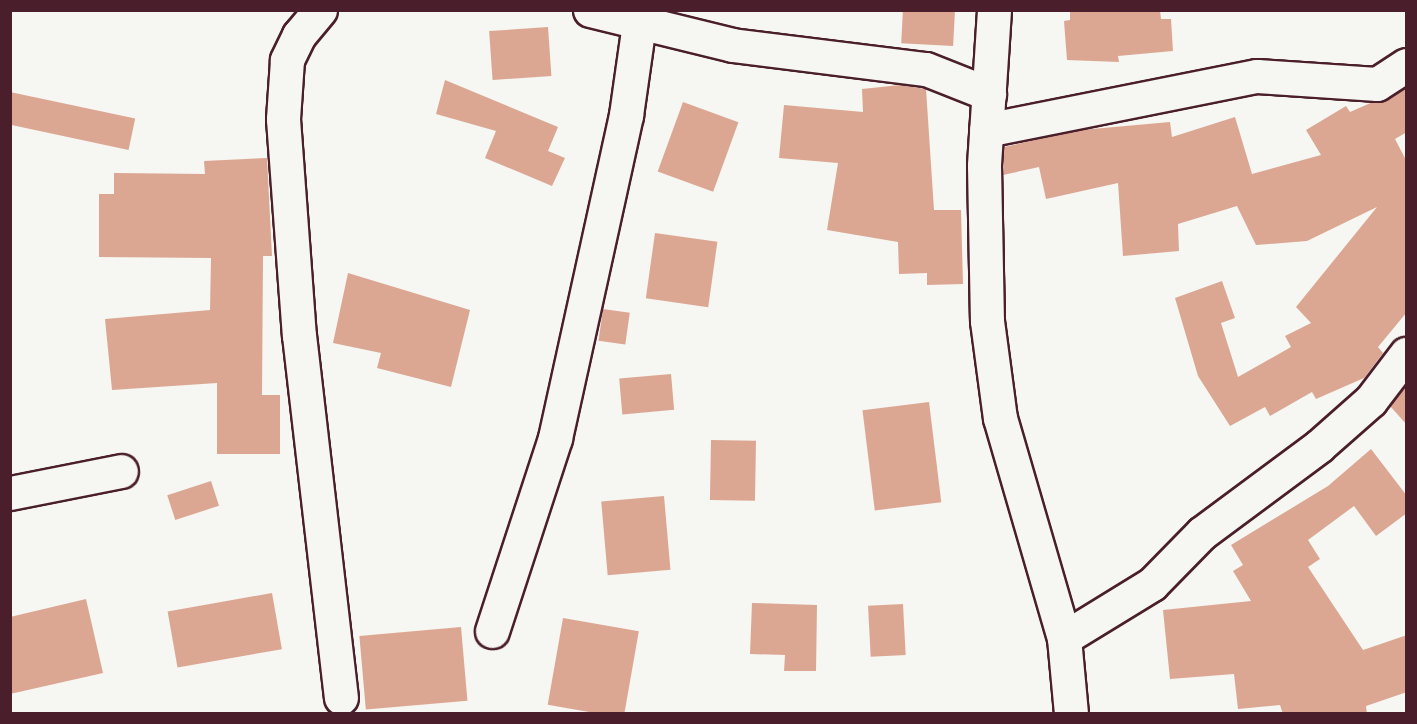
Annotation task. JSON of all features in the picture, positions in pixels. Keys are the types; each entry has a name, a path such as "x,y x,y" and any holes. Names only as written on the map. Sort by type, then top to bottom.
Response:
{"street":[{"path":"320,10 299,35 288,60 283,119 299,335 341,698"},
{"path":"590,10 641,17 732,45 926,69 989,94"},
{"path":"994,10 986,130 987,321 1000,418 1064,638 1071,714"},
{"path":"492,631 555,438 641,17"},
{"path":"986,130 1257,76 1377,84 1407,65"},
{"path":"1064,638 1152,584 1202,533 1319,446 1371,400 1407,354"},
{"path":"10,493 121,471"}],"building":[{"path":"903,10 955,10 953,46 901,43"},
{"path":"1070,10 1160,10 1161,19 1171,19 1173,51 1118,56 1119,62 1067,60 1064,21 1070,20"},
{"path":"548,27 551,76 493,80 489,31"},
{"path":"445,80 558,127 548,151 565,158 552,186 485,158 496,131 436,114"},
{"path":"900,85 926,89 934,210 961,210 963,284 927,285 927,273 899,274 898,242 827,230 838,163 779,158 784,105 863,112 862,89"},
{"path":"1407,87 1407,132 1395,139 1407,162 1407,312 1378,347 1383,353 1364,378 1316,399 1312,392 1270,416 1265,407 1230,426 1198,376 1175,298 1222,281 1235,318 1221,323 1238,377 1291,347 1285,336 1311,323 1296,307 1377,207 1307,241 1256,245 1237,206 1178,224 1179,251 1123,256 1118,183 1046,199 1039,167 1003,175 1004,147 1081,130 1170,122 1172,137 1235,117 1252,174 1321,155 1306,130 1346,106 1350,112"},
{"path":"10,92 135,119 129,150 10,125"},
{"path":"683,102 738,122 713,192 658,172"},
{"path":"267,158 272,256 263,256 262,395 280,395 280,454 217,454 217,383 112,390 105,319 210,310 211,258 99,257 99,194 114,194 114,173 205,174 204,161"},
{"path":"655,233 717,242 708,307 646,298"},
{"path":"348,273 470,310 451,387 377,368 381,353 333,343"},
{"path":"603,309 630,313 625,344 599,341"},
{"path":"671,374 674,410 622,414 619,379"},
{"path":"1407,384 1407,425 1390,406"},
{"path":"929,402 941,502 875,510 862,410"},
{"path":"711,440 756,441 755,501 710,500"},
{"path":"1371,449 1407,496 1407,513 1376,536 1354,506 1308,540 1320,559 1308,567 1363,650 1407,635 1407,692 1366,706 1367,714 1283,714 1280,705 1238,709 1234,674 1170,679 1163,610 1251,601 1233,571 1243,565 1231,545 1328,486"},
{"path":"211,481 219,506 175,520 167,495"},
{"path":"664,496 670,570 608,575 601,501"},
{"path":"272,593 282,649 178,668 168,611"},
{"path":"86,599 103,673 10,694 10,617"},
{"path":"752,603 817,605 816,671 784,671 785,655 750,654"},
{"path":"903,604 906,655 871,657 868,606"},
{"path":"563,618 639,631 624,714 601,714 548,705"},
{"path":"461,627 467,701 366,710 359,636"}]}
